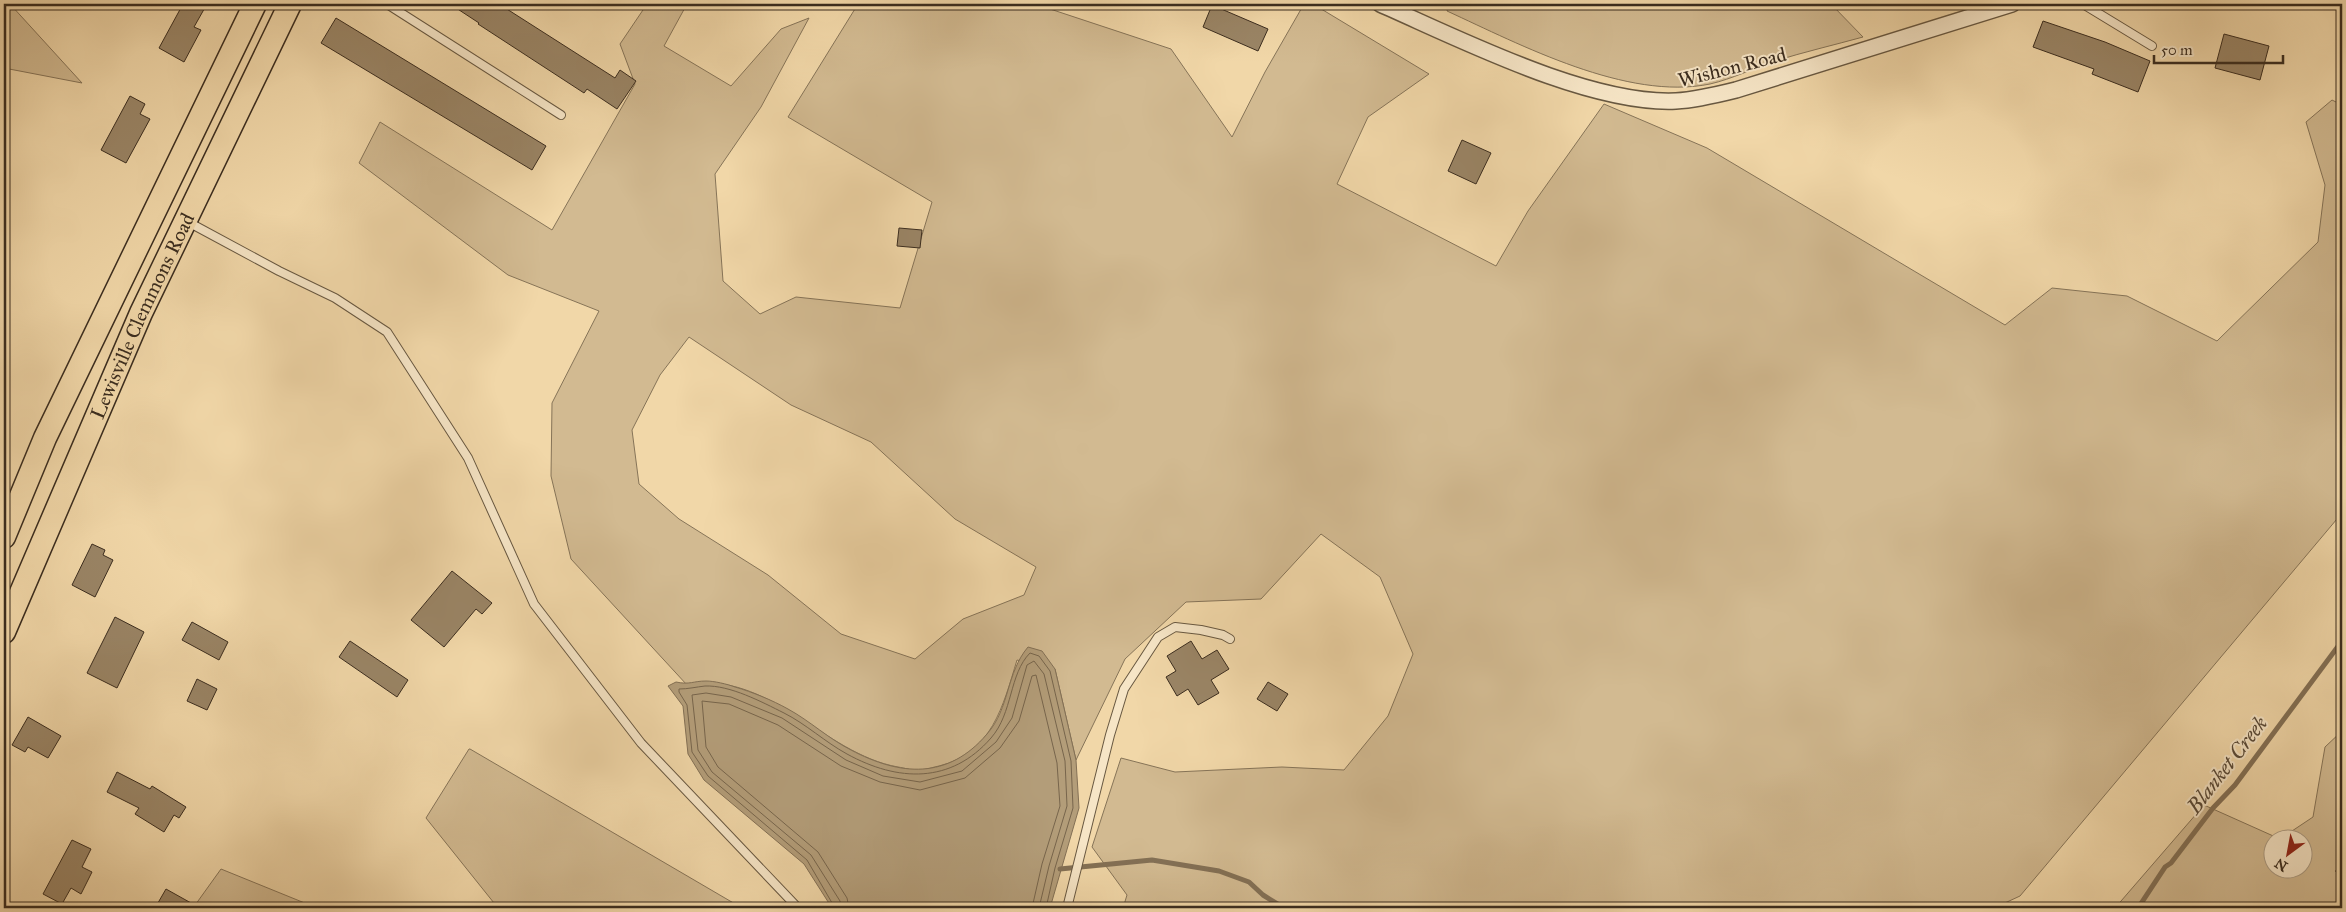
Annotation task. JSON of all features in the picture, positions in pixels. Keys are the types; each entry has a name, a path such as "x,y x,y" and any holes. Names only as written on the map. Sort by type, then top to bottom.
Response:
{"main road":[{"name":"Lewisville Clemmons Road","path":"4,537 45,438 255,4"},
{"name":"Lewisville Clemmons Road","path":"4,632 133,331 184,220 290,4"}],"street":[{"name":"Wishon Road","path":"1380,4 1544,74 1612,94 1674,101 1697,99 1736,90 2012,4"}],"lane":[{"path":"387,4 562,115"},
{"path":"2083,4 2152,46"},
{"path":"184,220 278,271 335,298 387,332 468,458 534,604 641,743 798,908"},
{"path":"1067,908 1110,734 1124,689 1158,637 1175,627 1201,630 1223,635 1230,639"}],"shaded area":[{"path":"4,4 10,4 82,83 4,68"},
{"path":"647,4 687,4 664,46 731,86 781,29 809,18 761,107 715,174 723,281 760,314 796,297 900,308 932,202 788,117 858,4 1035,4 1171,49 1232,137 1265,72 1304,4 1313,4 1429,74 1368,117 1337,184 1496,266 1528,211 1604,104 1707,148 2005,325 2052,288 2127,296 2217,341 2318,242 2325,185 2306,122 2332,100 2342,105 2342,513 2020,896 1994,908 1123,908 1127,895 1092,847 1121,758 1175,772 1282,767 1344,770 1388,716 1413,654 1380,577 1321,534 1261,599 1186,602 1125,659 1076,760 1055,669 1017,660 1000,710 993,725 983,739 972,750 957,760 922,770 898,767 871,759 845,746 770,700 744,689 716,683 687,685 571,559 551,476 552,403 599,311 508,275 359,163 380,122 552,230 635,84 620,44","holes":["689,337 791,405 871,442 955,519 1036,567 1024,595 963,619 915,659 841,634 768,575 679,519 639,484 632,430 660,375"]},
{"path":"1449,4 1831,4 1863,37 1775,61 1710,84 1678,87 1644,85 1575,67 1541,54 1447,11"},
{"path":"2342,731 2342,866 2335,871 2342,878 2342,908 2115,908 2204,805 2264,832 2264,880 2314,880 2314,830 2294,830 2313,817 2325,747"},
{"path":"469,749 742,908 498,908 426,818"},
{"path":"221,869 317,908 193,908"}],"water":[{"path":"1028,647 1042,651 1055,669 1076,760 1079,808 1050,908 832,908 804,864 704,780 688,754 683,706 668,686 676,682 706,681 742,689 769,699 788,709 843,746 869,759 887,765 923,769 940,766 956,760 972,749 987,734 1000,713 1011,679"}],"building":[{"path":"183,4 207,4 194,27 201,30 184,62 159,48"},
{"path":"450,4 499,4 615,78 620,70 636,81 617,109 587,89 584,93"},
{"path":"1212,5 1268,29 1258,51 1203,27"},
{"path":"336,18 546,146 532,170 321,43"},
{"path":"2043,21 2105,42 2150,61 2138,92 2092,74 2094,69 2033,47"},
{"path":"2224,34 2269,46 2260,80 2215,68"},
{"path":"130,96 145,104 140,114 150,119 126,163 101,150"},
{"path":"1462,140 1491,153 1476,184 1448,171"},
{"path":"899,228 922,230 920,248 897,246"},
{"path":"92,544 105,550 103,555 113,560 95,597 72,585"},
{"path":"452,571 492,603 482,614 476,609 444,647 411,620"},
{"path":"115,617 144,632 117,688 87,673"},
{"path":"192,622 228,642 219,660 182,640"},
{"path":"350,641 408,680 397,697 339,657"},
{"path":"1191,641 1202,659 1217,650 1229,669 1211,680 1219,693 1198,705 1188,689 1177,696 1166,677 1176,671 1167,656"},
{"path":"197,679 217,689 207,710 187,701"},
{"path":"1268,682 1288,694 1277,711 1257,699"},
{"path":"28,717 61,736 48,758 28,747 25,752 12,745"},
{"path":"117,772 150,789 152,786 186,807 179,818 174,815 164,832 135,814 139,808 107,792"},
{"path":"72,840 91,849 82,867 92,872 81,894 71,888 62,904 43,894"},
{"path":"166,889 200,908 155,908"}],"waterway":[{"name":"Blanket Creek","path":"2138,908 2165,867 2171,863 2213,808 2235,785 2342,641"},
{"path":"1060,869 1152,860 1219,871 1249,882 1263,895 1284,908"}]}
